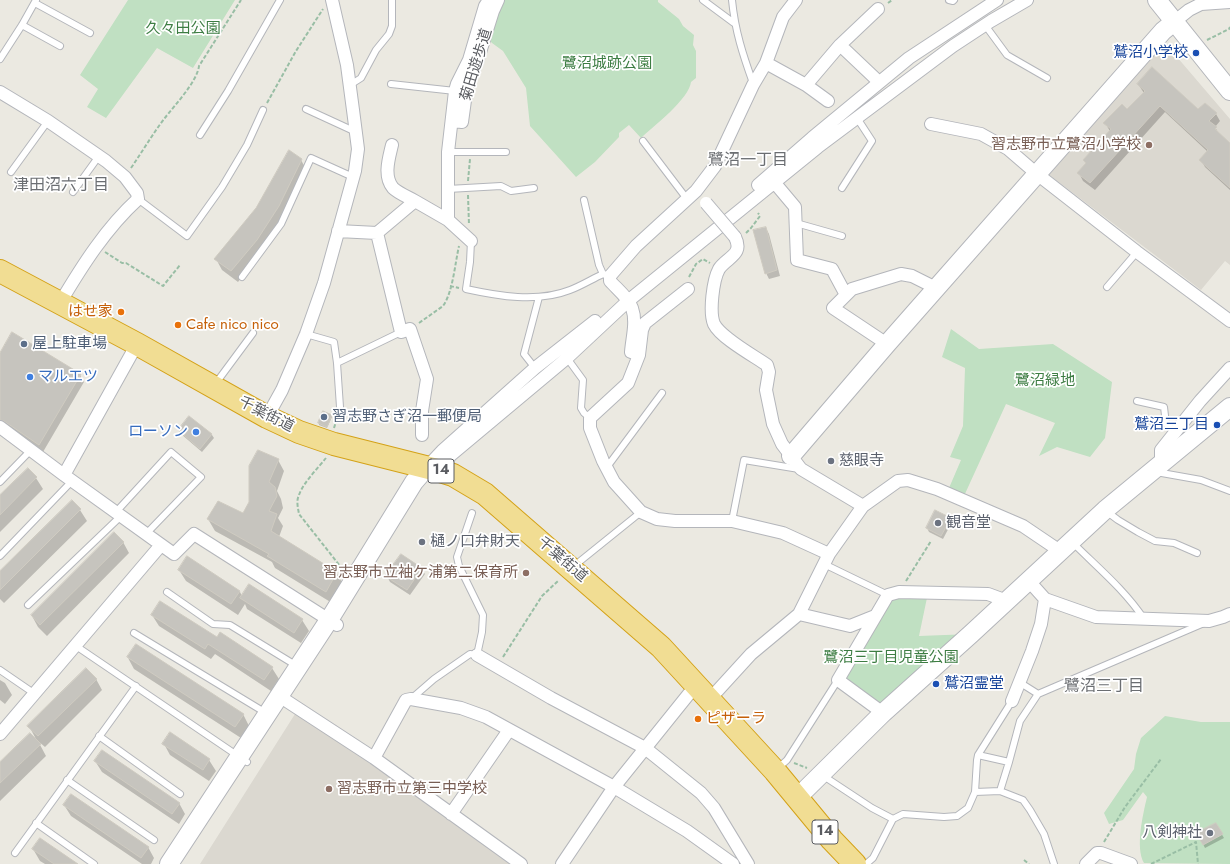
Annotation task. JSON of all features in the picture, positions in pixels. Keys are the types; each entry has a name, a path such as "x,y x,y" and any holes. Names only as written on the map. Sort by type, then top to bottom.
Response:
{"highway":[{"name":"千葉街道","path":"0,271 137,344 267,417 299,432 324,441 432,468 453,475 485,494 661,647 703,692 781,765 797,798 832,840 855,864"}],"street":[{"path":"448,220 448,152 457,84 469,60 488,0"},
{"name":"菊田遊歩道","path":"453,121 462,122 467,86 477,62 493,11 498,0"},
{"path":"639,355 631,352 634,323 632,308 610,281 607,275 696,191 715,166 753,85 766,63 783,17 796,0"},
{"path":"169,864 243,759 333,622 414,482 451,455 566,358 626,299 879,82 935,39 997,0"},
{"path":"432,468 442,451 535,368 626,299 818,147 953,46 1027,0"},
{"path":"1157,0 1230,91"},
{"path":"796,462 887,344 1163,31 1189,10 1201,4 1230,2"},
{"path":"267,417 282,390 306,334 324,283 353,177 358,149 347,65 328,3"},
{"path":"806,85 840,45 878,9"},
{"path":"840,45 879,82"},
{"path":"766,63 806,85 828,101"},
{"path":"0,92 48,121 99,156 125,177 138,193 138,199 125,211 98,245 60,303"},
{"path":"931,124 981,134 1008,149 1037,174 1137,252 1230,321"},
{"path":"392,145 387,175 394,188 414,202 448,220 472,241"},
{"path":"774,182 795,207 797,260 832,269 846,295"},
{"path":"696,191 738,237 736,251 733,257 720,268 715,284 712,300 712,316 714,324 723,334 767,365 769,372 766,390 773,424 782,444 796,462 863,506"},
{"path":"338,231 377,233 414,202"},
{"path":"377,233 406,330 428,379 422,411 422,435"},
{"path":"887,344 833,308 852,289 901,274 912,276 936,288"},
{"path":"688,289 645,323 642,330 639,355 628,383 590,418 590,428 614,482 641,512 657,519 675,521 732,521 783,533 826,559"},
{"path":"68,478 137,344"},
{"path":"1156,467 1161,450 1200,401 1230,368"},
{"path":"797,798 882,713 1007,601 1105,510 1230,407"},
{"path":"0,427 174,554 194,534 333,622"},
{"path":"567,862 614,787 645,748 703,692 799,614 826,559 863,506 898,481 908,480 937,489 1066,546"},
{"path":"0,734 161,545"},
{"path":"1028,580 1045,599 1096,617 1209,621 1230,614"},
{"path":"882,713 838,680 875,616 893,594 988,594 1007,601"},
{"path":"1012,701 1039,631 1045,599"},
{"path":"799,614 850,626 875,616"},
{"path":"181,864 243,759 267,714 283,699 298,667 333,622"},
{"path":"477,655 551,698 645,748 700,793 714,808 748,864"},
{"path":"283,699 374,758 521,864"},
{"path":"374,758 406,700 411,699 461,708 486,717 614,787 686,831 733,864"},
{"path":"451,814 509,730"},
{"path":"1086,864 1097,853 1101,853 1131,864"}],"lane":[{"path":"200,135 228,91 280,0"},
{"path":"350,85 361,78 376,50 389,34 392,26 392,0"},
{"path":"703,0 734,23"},
{"path":"732,0 734,23 740,48 753,85"},
{"path":"949,0 954,0"},
{"path":"0,59 22,25 35,1 90,34"},
{"path":"22,25 60,46"},
{"path":"985,25 1007,55 1048,78"},
{"path":"391,84 456,91"},
{"path":"306,109 356,132"},
{"path":"138,199 187,236 222,187 246,145 263,110"},
{"path":"842,188 872,141 857,118"},
{"path":"11,172 48,121"},
{"path":"643,141 687,199"},
{"path":"448,152 506,152"},
{"path":"73,192 99,156"},
{"path":"242,276 281,224 311,158 353,177"},
{"path":"448,189 501,186 511,191 534,188"},
{"path":"472,241 466,289 496,295 539,297 570,290 607,275 599,265 584,200"},
{"path":"796,223 842,236"},
{"path":"1107,287 1137,252"},
{"path":"535,368 524,354 539,297"},
{"path":"337,363 406,330"},
{"path":"212,387 224,373 253,332"},
{"path":"306,334 334,342 340,407"},
{"path":"566,358 582,380 581,408 590,418"},
{"path":"607,467 662,393"},
{"path":"1137,401 1164,407 1166,424 1176,432"},
{"path":"0,482 31,450"},
{"path":"28,605 119,514 170,452 201,477 146,534"},
{"path":"732,521 744,460 796,462"},
{"path":"1156,467 1202,480 1230,491"},
{"path":"0,556 68,478"},
{"path":"1105,510 1124,524 1155,541 1174,543 1197,553"},
{"path":"571,568 641,512"},
{"path":"411,699 434,679 470,654 477,655 482,632 483,616 458,566 457,557 472,513"},
{"path":"1066,546 1116,585 1137,608 1144,619"},
{"path":"826,559 893,594"},
{"path":"167,592 213,624 230,625 298,667"},
{"path":"1000,791 1020,721 1038,694 1209,621"},
{"path":"134,633 267,714"},
{"path":"76,646 243,759"},
{"path":"0,670 34,694"},
{"path":"781,765 838,680"},
{"path":"1019,682 1038,694"},
{"path":"15,852 136,686"},
{"path":"866,864 873,858 893,819 903,814 944,817 958,816 968,808 975,792 978,755 1012,701"},
{"path":"99,736 180,794"},
{"path":"978,755 1009,762"},
{"path":"821,774 872,808 893,819"},
{"path":"67,780 154,840"},
{"path":"975,792 1000,791 1023,800 1044,834 1054,864"},
{"path":"36,823 94,864"}],"path":[{"path":"125,177 163,120 177,104 198,74 199,66 241,0"},
{"path":"263,110 296,51 328,3"},
{"path":"1206,40 1229,29 1230,27"},
{"path":"738,237 751,228 760,216 758,213"},
{"path":"406,330 442,306 445,302 462,232"},
{"path":"98,245 122,263 126,263 163,286 180,265"},
{"path":"688,289 686,283 696,264 703,259 720,268"},
{"path":"332,433 340,407"},
{"path":"329,454 298,495 299,514 344,572"},
{"path":"893,594 931,541"},
{"path":"497,667 542,596 571,568"},
{"path":"1097,853 1125,807 1161,759"},
{"path":"781,765 821,774"},
{"path":"1151,864 1196,842 1198,864"},
{"path":"1024,860 1030,864"}],"shaded area":[{"name":"習志野市立鷺沼小学校","path":"1165,43 1230,119 1230,265 1225,261 1201,290 1044,171"},
{"name":"習志野市立第三中学校","path":"295,714 302,714 519,864 200,864"}],"green space":[{"name":"久々田公園","path":"128,0 235,0 193,68 157,48 106,118 87,107 98,89 80,75"},
{"name":"鷺沼城跡公園","path":"493,0 658,0 658,2 679,19 683,26 694,35 693,45 696,51 696,78 691,82 689,89 678,104 641,138 629,125 619,133 619,137 595,162 576,177 530,126 526,88 503,51 492,43 482,31"},
{"name":"鷺沼緑地","path":"951,329 979,349 1053,344 1112,382 1105,438 1090,457 1057,447 1039,456 1055,423 1006,404 964,496 949,488 961,460 950,457 963,426 965,368 942,357"},
{"name":"鷺沼三丁目児童公園","path":"928,593 919,636 971,634 883,713 838,680 888,595"},
{"path":"1165,716 1201,722 1230,722 1230,864 1144,863 1141,857 1140,840 1147,797 1143,792 1123,820 1109,824 1104,813 1134,769 1136,754 1141,738"}],"building":[{"path":"1152,67 1198,109 1205,103 1217,113 1209,121 1217,127 1215,129 1230,143 1230,188 1199,160 1208,150 1160,106 1090,183 1077,173 1086,163 1083,160 1111,129 1103,123 1122,104 1127,109 1145,91 1137,84"},
{"path":"289,150 302,159 279,206 257,240 231,271 214,259 256,208"},
{"path":"766,227 777,270 765,274 753,230"},
{"path":"12,332 81,374 39,445 4,421 0,420 0,353"},
{"path":"323,411 332,415 327,427 318,423"},
{"path":"189,416 212,434 200,449 178,430"},
{"path":"258,450 279,459 269,482 275,487 277,496 269,511 277,514 271,531 337,572 326,592 267,556 269,554 207,519 218,501 243,513 249,502 249,466"},
{"path":"28,468 37,477 0,515 0,495"},
{"path":"72,500 81,509 0,590 0,571"},
{"path":"935,510 951,518 941,536 926,528"},
{"path":"114,532 124,542 40,625 31,615"},
{"path":"401,554 422,568 407,590 385,576"},
{"path":"187,556 240,591 231,604 178,570"},
{"path":"249,584 303,619 294,633 240,598"},
{"path":"160,601 217,637 220,632 273,667 264,680 208,644 205,649 151,615"},
{"path":"136,644 244,714 235,727 127,657"},
{"path":"86,668 97,679 38,736 27,726"},
{"path":"170,732 210,759 203,770 162,744"},
{"path":"30,733 41,744 0,783 0,762"},
{"path":"102,750 180,803 172,814 94,761"},
{"path":"71,794 149,847 141,858 63,805"},
{"path":"1216,823 1223,834 1203,845 1196,833"},
{"path":"40,838 78,864 54,864 32,849"}],"place":[{"name":"鷲沼小学校","path":"1196,53"},
{"name":"習志野市立鷺沼小学校","path":"1149,145"},
{"name":"はせ家","path":"121,312"},
{"name":"Cafe nico nico","path":"178,325"},
{"name":"屋上駐車場","path":"24,344"},
{"name":"マルエツ","path":"30,377"},
{"name":"習志野さぎ沼一郵便局","path":"324,417"},
{"name":"鷲沼三丁目","path":"1217,425"},
{"name":"ローソン","path":"196,432"},
{"name":"慈眼寺","path":"831,461"},
{"name":"観音堂","path":"938,523"},
{"name":"樋ノ口弁財天","path":"422,542"},
{"name":"習志野市立袖ケ浦第二保育所","path":"526,573"},
{"name":"鷲沼霊堂","path":"936,684"},
{"name":"ピザーラ","path":"698,719"},
{"name":"習志野市立第三中学校","path":"329,789"},
{"name":"八剣神社","path":"1210,833"}],"district":[{"name":"鷺沼一丁目","path":"748,161"},
{"name":"津田沼六丁目","path":"61,186"},
{"name":"鷺沼三丁目","path":"1104,687"}]}
